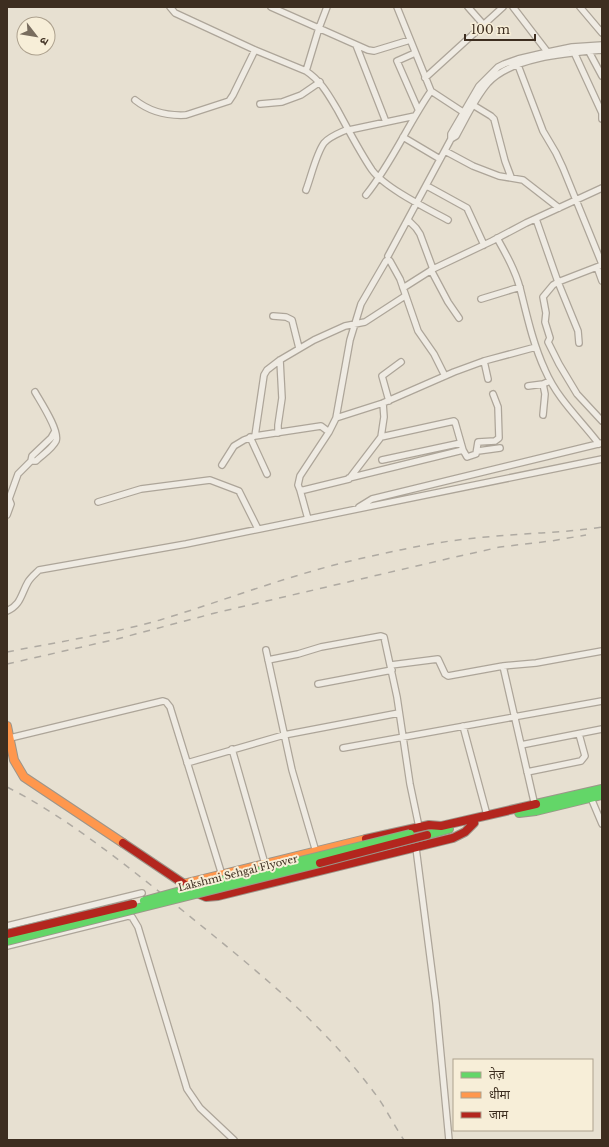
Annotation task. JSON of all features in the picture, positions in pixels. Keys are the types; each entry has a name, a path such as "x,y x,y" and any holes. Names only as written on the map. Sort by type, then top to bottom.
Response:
{"main road":[{"path":"7,726 15,762 19,772 24,777 183,884 206,897 218,896 453,838 465,832 474,823"},
{"path":"536,808 602,789"},
{"path":"536,808 602,795"},
{"name":"Lakshmi Sehgal Flyover","path":"7,934 131,905 195,887 424,830 488,815 536,808"},
{"name":"Lakshmi Sehgal Flyover","path":"7,941 370,851 424,830 474,823 536,808"},
{"path":"183,884 316,852 424,830"}],"street":[{"path":"170,7 175,14 306,71 320,82 372,170 379,178 417,203 448,220"},
{"path":"175,14 179,7"},
{"path":"271,7 368,50 374,51 410,40"},
{"path":"306,71 318,28 327,7"},
{"path":"397,7 431,91 465,114"},
{"path":"468,7 483,24"},
{"path":"425,78 503,7"},
{"path":"513,7 549,54"},
{"path":"580,7 602,33"},
{"path":"356,45 386,122"},
{"path":"587,49 602,45"},
{"path":"587,49 602,76"},
{"path":"135,100 142,106 152,111 180,115 186,115 228,101 233,95 255,50"},
{"path":"573,50 602,113 602,120"},
{"path":"308,519 298,485 300,476 329,432 336,418 350,340 360,304 388,259 440,159 452,139 456,136 458,126 485,82 517,62 573,50 602,50"},
{"path":"415,53 398,61 418,110"},
{"path":"517,62 543,131 556,153 600,265 602,281"},
{"path":"260,104 282,102 294,98 320,82"},
{"path":"465,114 473,105 485,82"},
{"path":"366,195 379,178 418,110 431,91"},
{"path":"473,105 494,119 504,161 511,177"},
{"path":"306,190 324,144 334,135 349,129 415,116"},
{"path":"403,137 440,159"},
{"path":"445,151 499,176 511,177 526,181 559,208"},
{"path":"426,186 470,211 484,245"},
{"path":"402,288 432,270 602,188"},
{"path":"536,219 558,282 578,331 580,343"},
{"path":"408,220 420,234 432,270 458,318"},
{"path":"358,509 372,499 600,444 566,406 550,381 536,347 520,287 510,261 497,238"},
{"path":"388,259 396,271 418,331 427,343 445,376"},
{"path":"600,265 553,284 543,297 546,313 545,322 550,338 548,342 577,394 602,421"},
{"path":"481,299 520,287"},
{"path":"267,474 253,437 264,375 267,370 299,348 329,332 345,326 365,322 405,296"},
{"path":"273,316 286,317 292,320 299,348"},
{"path":"336,418 386,402 445,376 484,361 536,347"},
{"path":"278,433 282,398 280,360"},
{"path":"484,361 488,379"},
{"path":"349,479 382,437 386,402 382,376 401,362"},
{"path":"528,386 543,384 550,381"},
{"path":"543,384 545,394 543,415"},
{"path":"7,515 11,504 8,500 18,474 32,461 32,456 51,438 55,431 35,392"},
{"path":"478,451 478,442 495,441 500,438 498,407 493,394"},
{"path":"382,437 452,420 455,422 463,450 467,457 476,454 478,451 500,448"},
{"path":"222,465 234,446 253,437 320,426 329,432"},
{"path":"382,460 461,443"},
{"path":"300,490 463,450"},
{"path":"7,611 16,606 27,583 39,570 186,544 602,459"},
{"path":"98,502 141,489 213,480 240,491 258,529"},
{"path":"268,660 298,654 320,647 381,636 385,638 410,784 424,830"},
{"path":"266,650 292,770 316,852"},
{"path":"318,684 438,658 445,674 448,676 503,666 536,663 602,651"},
{"path":"503,666 536,808"},
{"path":"10,738 163,701 166,702 170,706 186,763 222,875"},
{"path":"343,748 602,701"},
{"path":"186,763 284,735 399,713"},
{"path":"464,726 488,815"},
{"path":"522,745 602,729"},
{"path":"528,772 581,761 585,756 579,734"},
{"path":"232,749 265,864"},
{"path":"591,798 602,824"},
{"path":"416,848 436,1003 449,1140"},
{"path":"7,926 142,893"},
{"path":"7,946 128,916 132,917 137,925 187,1089 200,1108 234,1140"}],"railway":[{"path":"7,652 103,634 141,625 315,570 397,550 471,538 573,531 602,527"},
{"path":"7,664 117,639 215,613 500,547 586,535"},
{"path":"7,787 71,825 92,840 171,901 278,990 328,1038 351,1064 377,1097 404,1140"}],"traffic: fast":[{"path":"536,804 602,789"},
{"path":"519,813 536,811 602,795"},
{"path":"427,835 449,829"},
{"path":"144,901 410,834"},
{"path":"7,941 320,863"}],"traffic: slow":[{"path":"7,726 14,760 24,777 123,843"},
{"path":"183,884 366,839"}],"traffic: jam":[{"path":"366,839 429,825 441,826 536,804"},
{"path":"123,843 199,894 206,897 218,896 453,838 465,832 474,823"},
{"path":"320,863 427,835"},
{"path":"7,934 133,904"}]}
